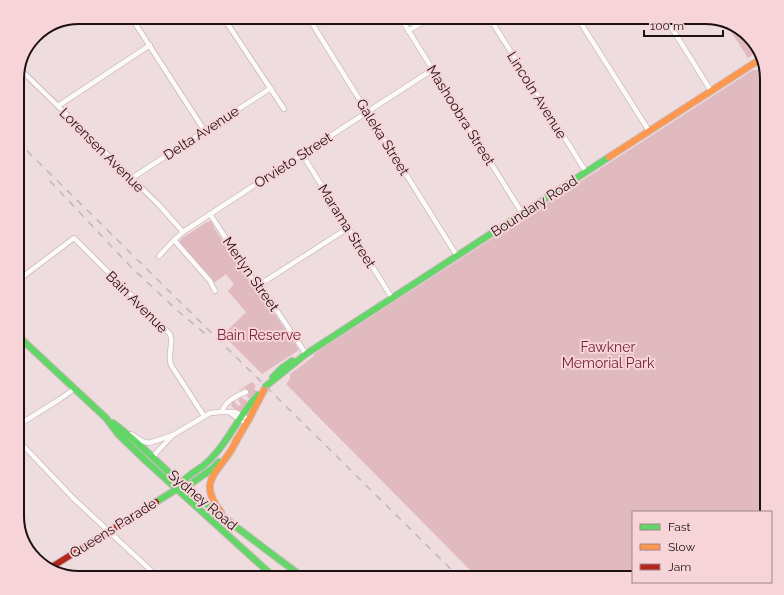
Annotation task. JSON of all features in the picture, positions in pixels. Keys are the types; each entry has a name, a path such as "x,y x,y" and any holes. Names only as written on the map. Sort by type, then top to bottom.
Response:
{"main road":[{"name":"Boundary Road","path":"177,489 181,482 200,469 213,457 225,443 256,397 306,354 757,61"},
{"name":"Sydney Road","path":"24,342 106,418 123,430 186,487 230,523 295,571"},
{"name":"Boundary Road","path":"177,489 186,487 220,462 248,421 265,388"},
{"name":"Sydney Road","path":"106,418 118,434 267,571"},
{"path":"230,523 212,498 209,483 233,449 237,439"},
{"name":"Queens Parade","path":"55,565 177,489"}],"street":[{"path":"136,24 204,130"},
{"path":"228,24 284,109"},
{"name":"Galeka Street","path":"312,24 457,256"},
{"name":"Mashoobra Street","path":"404,24 522,213"},
{"path":"408,31 419,24"},
{"name":"Lincoln Avenue","path":"493,24 586,172"},
{"path":"581,24 649,131"},
{"path":"669,24 711,91"},
{"path":"673,30 682,24"},
{"path":"58,106 150,45"},
{"name":"Orvieto Street","path":"159,256 183,232 432,70"},
{"name":"Lorensen Avenue","path":"24,72 132,178 183,232"},
{"name":"Delta Avenue","path":"132,178 271,88"},
{"name":"Marama Street","path":"302,154 392,298"},
{"name":"Merlyn Street","path":"210,214 253,280 268,296 306,354"},
{"path":"259,285 348,228"},
{"name":"Bain Avenue","path":"24,276 74,238 170,334 172,339 170,362 204,416"},
{"path":"174,240 210,281 215,291"},
{"path":"24,421 74,388"},
{"path":"222,412 225,404 246,392"},
{"path":"229,412 229,403 231,400"},
{"path":"123,430 142,441 149,443 173,435 204,416 214,412 229,412 248,421"},
{"path":"153,458 173,435"},
{"path":"24,446 73,498 151,571"}],"green space":[{"path":"730,30 739,35 749,45 754,54 748,58"},
{"name":"Fawkner Memorial Park","path":"753,70 759,70 760,79 760,511 632,511 632,571 471,571 286,384 290,379 290,374 314,356 315,353"},
{"name":"Bain Reserve","path":"210,221 252,285 258,289 299,350 262,374 223,335 246,312 228,291 234,284 226,274 214,283 180,244 182,238"},
{"path":"252,382 256,386 254,389 257,391 249,398 246,396 249,392 245,388 239,390"},
{"path":"241,397 248,402 243,410 237,410 231,405 234,401 238,406 241,405 238,399"}],"railway":[{"path":"24,148 453,571"},
{"path":"50,181 131,267 179,312 208,336"}],"traffic: fast":[{"path":"266,386 306,354 609,157"},
{"path":"24,342 106,418 118,434 146,461 267,571"},
{"path":"273,377 292,361"},
{"path":"179,486 187,477 213,457 258,395"},
{"path":"113,423 137,442 174,477 238,529 295,571"},
{"path":"156,502 177,489 186,487 212,469 219,462"}],"traffic: slow":[{"path":"609,157 757,61"},
{"path":"235,443 264,390"},
{"path":"221,512 213,500 210,490 211,482 214,474 232,450 237,439"}],"traffic: jam":[{"path":"55,565 156,502"}]}
